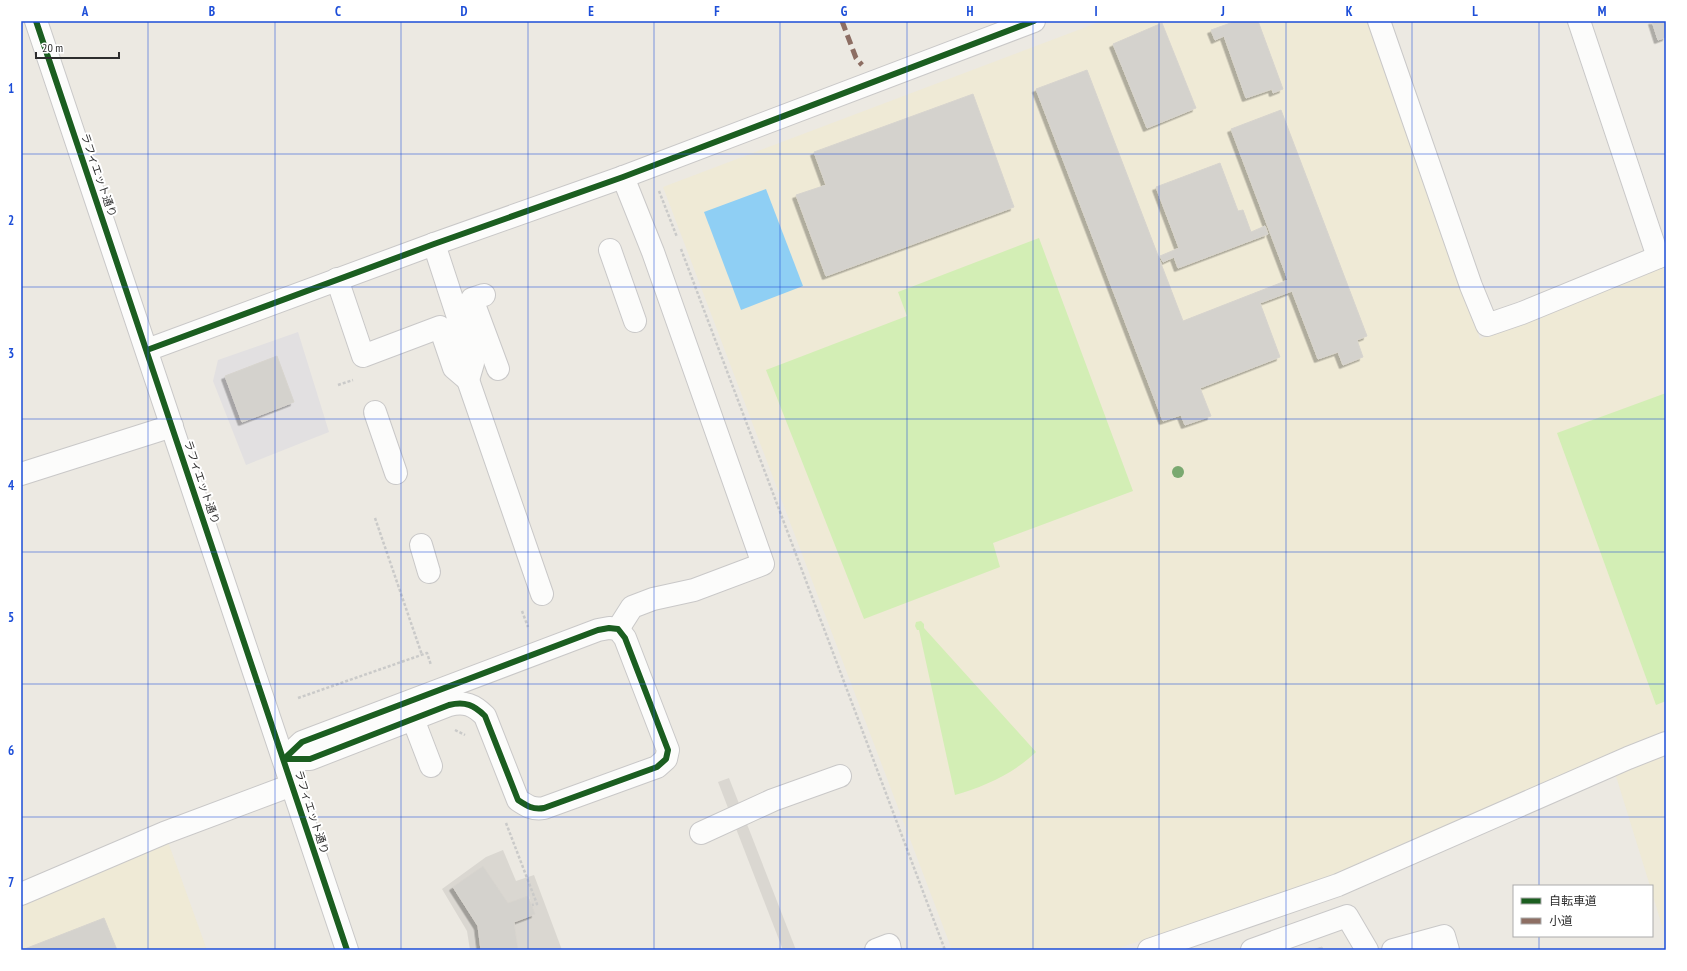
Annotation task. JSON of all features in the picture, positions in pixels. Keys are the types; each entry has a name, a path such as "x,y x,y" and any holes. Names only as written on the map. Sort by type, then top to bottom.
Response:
{"street":[{"name":"ラフィエット通り","path":"36,21 348,950"},
{"path":"147,350 337,279 623,177 938,56 1034,21"},
{"path":"1379,21 1471,286 1487,325 1522,314 1662,256 1579,21"},
{"path":"618,630 632,607 653,599 694,590 763,564 656,260 623,177"},
{"path":"434,244 473,363 468,380"},
{"path":"610,250 635,322"},
{"path":"337,279 363,356 440,327 454,368 468,380 542,594"},
{"path":"484,295 472,299 498,369"},
{"path":"375,412 396,474"},
{"path":"21,474 172,426"},
{"path":"421,545 429,572"},
{"path":"609,628 618,630 625,638 668,750 666,759 657,767 544,808 537,809 527,806 518,800 485,716 476,707 467,703 457,703 310,759 284,759 302,742 598,630 609,628"},
{"path":"413,719 431,766"},
{"path":"1149,950 1338,885 1628,758 1666,743"},
{"path":"701,833 773,800 840,776"},
{"path":"21,894 164,834 292,785"},
{"path":"1252,950 1347,916 1367,950"},
{"path":"1393,950 1444,936 1448,950"},
{"path":"876,950 889,945 890,950"}],"path":[{"path":"658,188 678,240"},
{"path":"681,248 945,950"},
{"path":"338,385 360,377"},
{"path":"375,518 422,655"},
{"path":"522,609 528,628"},
{"path":"298,698 427,653 431,665"},
{"path":"421,741 455,730 466,736"},
{"path":"504,819 537,904 532,905"}],"shaded area":[{"path":"1102,21 1369,21 1480,339 1666,263 1666,732 1627,747 1376,856 1342,873 1113,950 952,950 663,187"},
{"path":"298,332 329,432 246,465 213,381 218,360"},
{"path":"1666,753 1666,939 1653,896 1653,885 1650,885 1615,773"},
{"path":"729,778 796,950 783,950 718,782"},
{"path":"167,839 207,950 21,950 21,907"},
{"path":"503,850 516,881 534,875 562,950 518,950 514,922 534,914 529,896 508,903 483,866 453,887 478,926 481,950 470,950 467,931 442,889 486,857"}],"green space":[{"path":"1039,238 1133,491 993,543 1000,567 864,619 766,370 907,316 898,292"},
{"path":"1666,393 1666,701 1656,705 1557,433"},
{"path":"921,621 924,624 924,628 1036,752 1008,773 977,788 955,795 919,630 917,630 915,626 916,622"}],"water":[{"path":"766,189 803,286 741,310 704,212"}],"building":[{"path":"1236,21 1258,21 1283,89 1273,93 1272,89 1246,98 1224,36 1215,40 1211,30"},
{"path":"1652,21 1666,21 1666,37 1658,40"},
{"path":"1162,23 1196,108 1147,128 1113,44"},
{"path":"1087,70 1183,321 1288,280 1231,129 1281,110 1367,336 1357,340 1363,357 1343,365 1338,352 1318,359 1292,291 1260,303 1280,357 1200,388 1211,416 1185,425 1181,415 1163,421 1036,89"},
{"path":"973,94 1014,207 826,276 796,195 826,185 814,152"},
{"path":"1220,163 1238,211 1243,210 1251,232 1265,226 1268,234 1178,268 1174,257 1163,262 1160,256 1179,248 1156,187"},
{"path":"277,356 294,402 242,422 225,376"},
{"path":"483,866 508,903 528,896 535,914 514,922 518,950 481,950 478,926 453,887"},
{"path":"104,918 117,950 22,950"},
{"path":"1322,947 1323,950 1312,950"}],"marked path":[{"path":"842,21 856,58 862,65"}],"cycle path":[{"path":"36,21 347,950"},
{"path":"147,350 434,244 623,177 1034,21"},
{"path":"609,628 618,629 625,638 668,750 666,759 657,767 544,808 530,807 518,800 485,716 477,709 460,703 449,705 310,759 284,759 302,742 598,630 609,628"}]}
